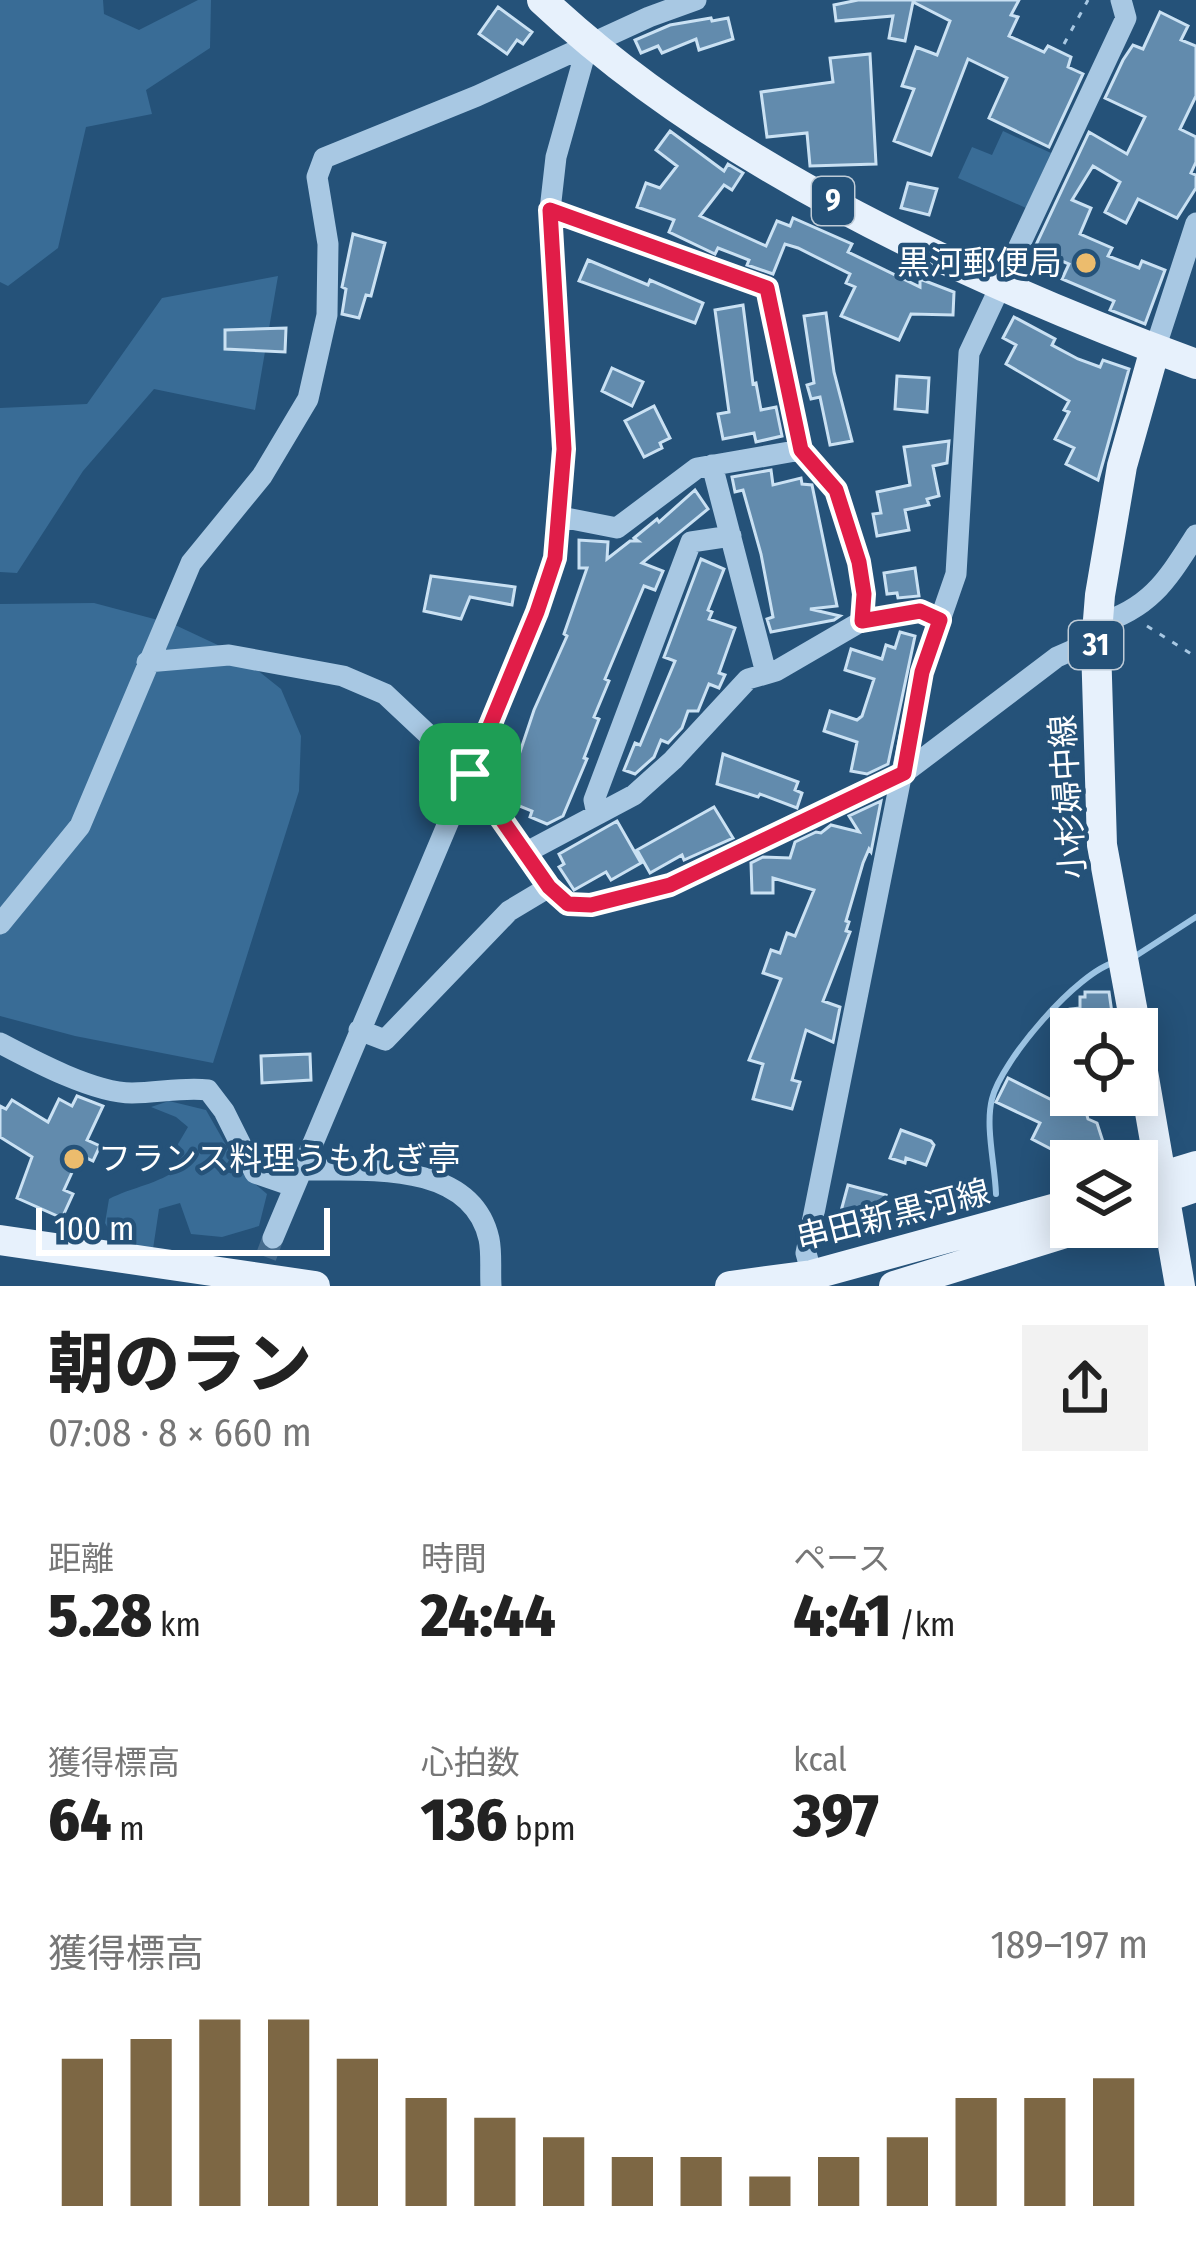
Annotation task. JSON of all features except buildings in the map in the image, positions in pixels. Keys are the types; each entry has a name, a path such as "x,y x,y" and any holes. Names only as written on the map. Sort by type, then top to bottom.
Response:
{"main road":[{"name":"9","path":"542,0 588,43 708,127 810,189 1000,282 1196,364"},
{"name":"小杉婦中線","path":"1132,1008 1102,845 1097,634 1122,466 1155,349"},
{"name":"小杉婦中線","path":"1149,1116 1180,1286"},
{"path":"1160,1190 1196,1166"},
{"name":"串田新黒河線","path":"730,1286 812,1275 1050,1210"},
{"name":"串田新黒河線","path":"894,1286 1050,1238"},
{"path":"0,1240 315,1286"}],"street":[{"path":"0,924 80,826 191,563 262,476 308,399 328,315 328,244 317,177 323,158 696,0"},
{"path":"812,1275 806,1253 922,672 956,574 969,353 1126,17 1121,0"},
{"path":"273,1238 470,774 555,558 564,449 550,210 556,157 588,43"},
{"path":"550,210 767,288 801,450 836,490 859,562 862,621"},
{"path":"1155,349 1196,223"},
{"path":"561,517 617,528 697,468 801,450"},
{"path":"712,465 766,674"},
{"path":"147,662 229,656 343,676 385,694 470,774 549,887 568,904 591,905 670,885 904,773 1057,657 1129,615 1164,585 1196,535"},
{"path":"597,814 594,800 691,542 730,536"},
{"path":"525,853 634,795 674,760 748,679 766,674 862,621 920,611 940,620"},
{"path":"359,1030 386,1040 509,911 549,887"},
{"path":"0,1043 85,1082 128,1094 208,1090 255,1172 297,1178 396,1172 458,1191 473,1206 489,1238 490,1286"}],"path":[{"path":"1064,44 1088,0"},
{"path":"1129,615 1196,657"}],"shaded area":[{"path":"0,0 103,0 104,14 139,30 198,0 211,0 210,48 146,90 152,114 86,127 58,248 8,286 0,282"},
{"path":"1003,131 1051,153 1026,208 958,178 972,147 992,155"},
{"path":"278,276 255,410 154,389 83,471 17,573 0,572 0,408 87,404 162,298"},
{"path":"94,603 173,624 237,654 281,689 301,736 299,791 213,1063 0,1016 0,604"},
{"path":"169,1101 206,1110 242,1173 267,1194 259,1226 222,1237 191,1234 180,1203 159,1209 153,1249 119,1247 105,1223 109,1199 179,1168 178,1144 188,1127 151,1107"}],"waterway":[{"path":"1134,957 1196,917"},
{"path":"996,1194 990,1121 998,1083 1025,1041 1062,999 1116,962"}],"tunnel":[{"path":"255,1286 273,1238"}],"place":[{"name":"黒河郵便局","path":"1086,263"},
{"name":"フランス料理うもれぎ亭","path":"74,1159"}],"route":[{"path":"550,210 767,288 801,450 836,490 859,562 862,621 920,611 940,620 922,672 904,773 670,885 591,905 568,904 549,887 470,774 555,558 564,449 550,210"}]}
